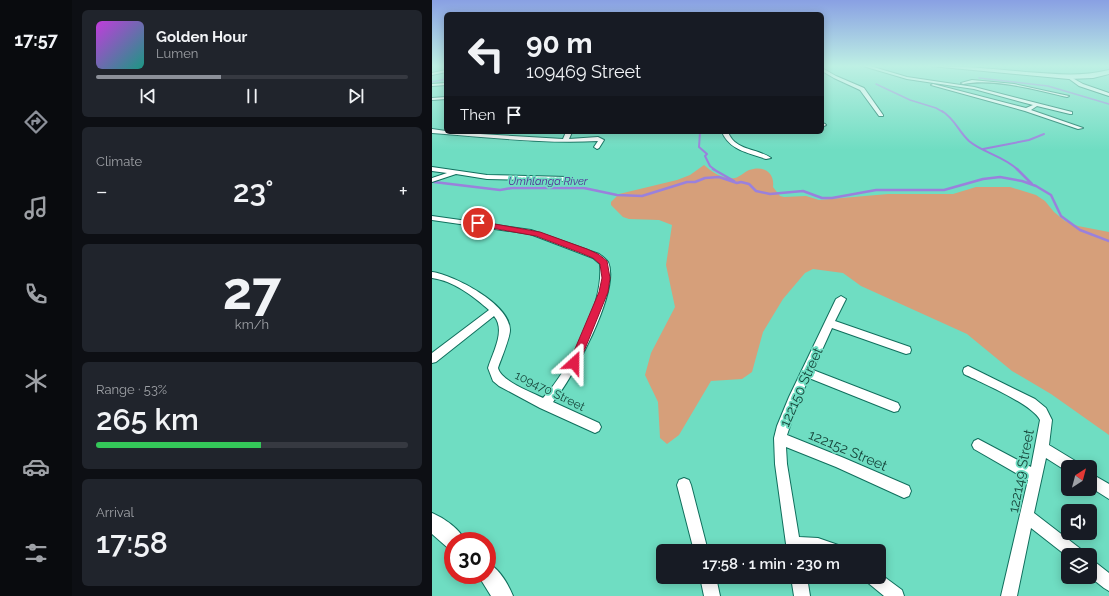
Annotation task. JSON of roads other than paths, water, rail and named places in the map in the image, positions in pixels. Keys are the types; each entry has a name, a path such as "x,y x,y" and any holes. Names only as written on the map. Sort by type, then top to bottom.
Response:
{"street":[{"path":"866,94 881,115"},
{"path":"962,94 1027,110 1080,128"},
{"path":"996,94 1070,113"},
{"path":"1054,94 1067,96"},
{"path":"432,99 444,98"},
{"path":"1027,110 1037,104"},
{"path":"432,131 444,132"},
{"path":"479,134 565,141 598,139 601,140 597,147"},
{"path":"565,141 568,134"},
{"path":"727,134 728,139 734,144 768,158"},
{"path":"432,169 487,177 567,179"},
{"path":"432,180 455,173"},
{"path":"432,218 531,232 596,256 604,263 606,278 604,292 593,321 565,379 544,404"},
{"name":"109470 Street","path":"432,275 452,280 468,289 495,310 505,324 503,338 494,363 494,373 497,378 503,383 544,404 595,427"},
{"name":"122150 Street","path":"792,544 781,464 780,438 785,420 841,299"},
{"path":"432,359 495,310"},
{"path":"829,323 906,350"},
{"name":"122149 Street","path":"968,371 1039,408 1046,420 1042,448 1028,516 1009,596"},
{"path":"807,372 894,406"},
{"name":"122152 Street","path":"780,438 840,462 904,491"},
{"path":"978,445 1036,476"},
{"path":"1042,448 1061,460"},
{"path":"1097,483 1109,492"},
{"path":"684,484 699,544"},
{"path":"1028,516 1068,548"},
{"path":"432,522 444,532"},
{"path":"1097,572 1109,583"},
{"path":"495,584 503,596"},
{"path":"709,584 712,596"},
{"path":"800,584 802,596"},
{"path":"881,584 896,596"}],"waterway":[{"path":"897,94 943,112"},
{"path":"1074,94 1109,104"},
{"path":"942,111 953,121 969,141 981,149 1006,161 1018,170"},
{"path":"700,134 699,147 707,154 705,156 710,166 715,170"},
{"path":"983,149 1029,140 1044,134"},
{"name":"Umhlanga River","path":"713,169 734,181"},
{"path":"1018,170 1032,184"},
{"name":"Umhlanga River","path":"434,182 500,190 512,188 584,188 617,195 642,196 687,182 695,182 705,178 719,177 737,183 741,182 749,184 756,191 770,194 803,191 822,198 832,198 876,190 944,190 983,179 1000,177 1022,181 1036,186 1051,195 1061,216 1080,230 1109,241"}]}
